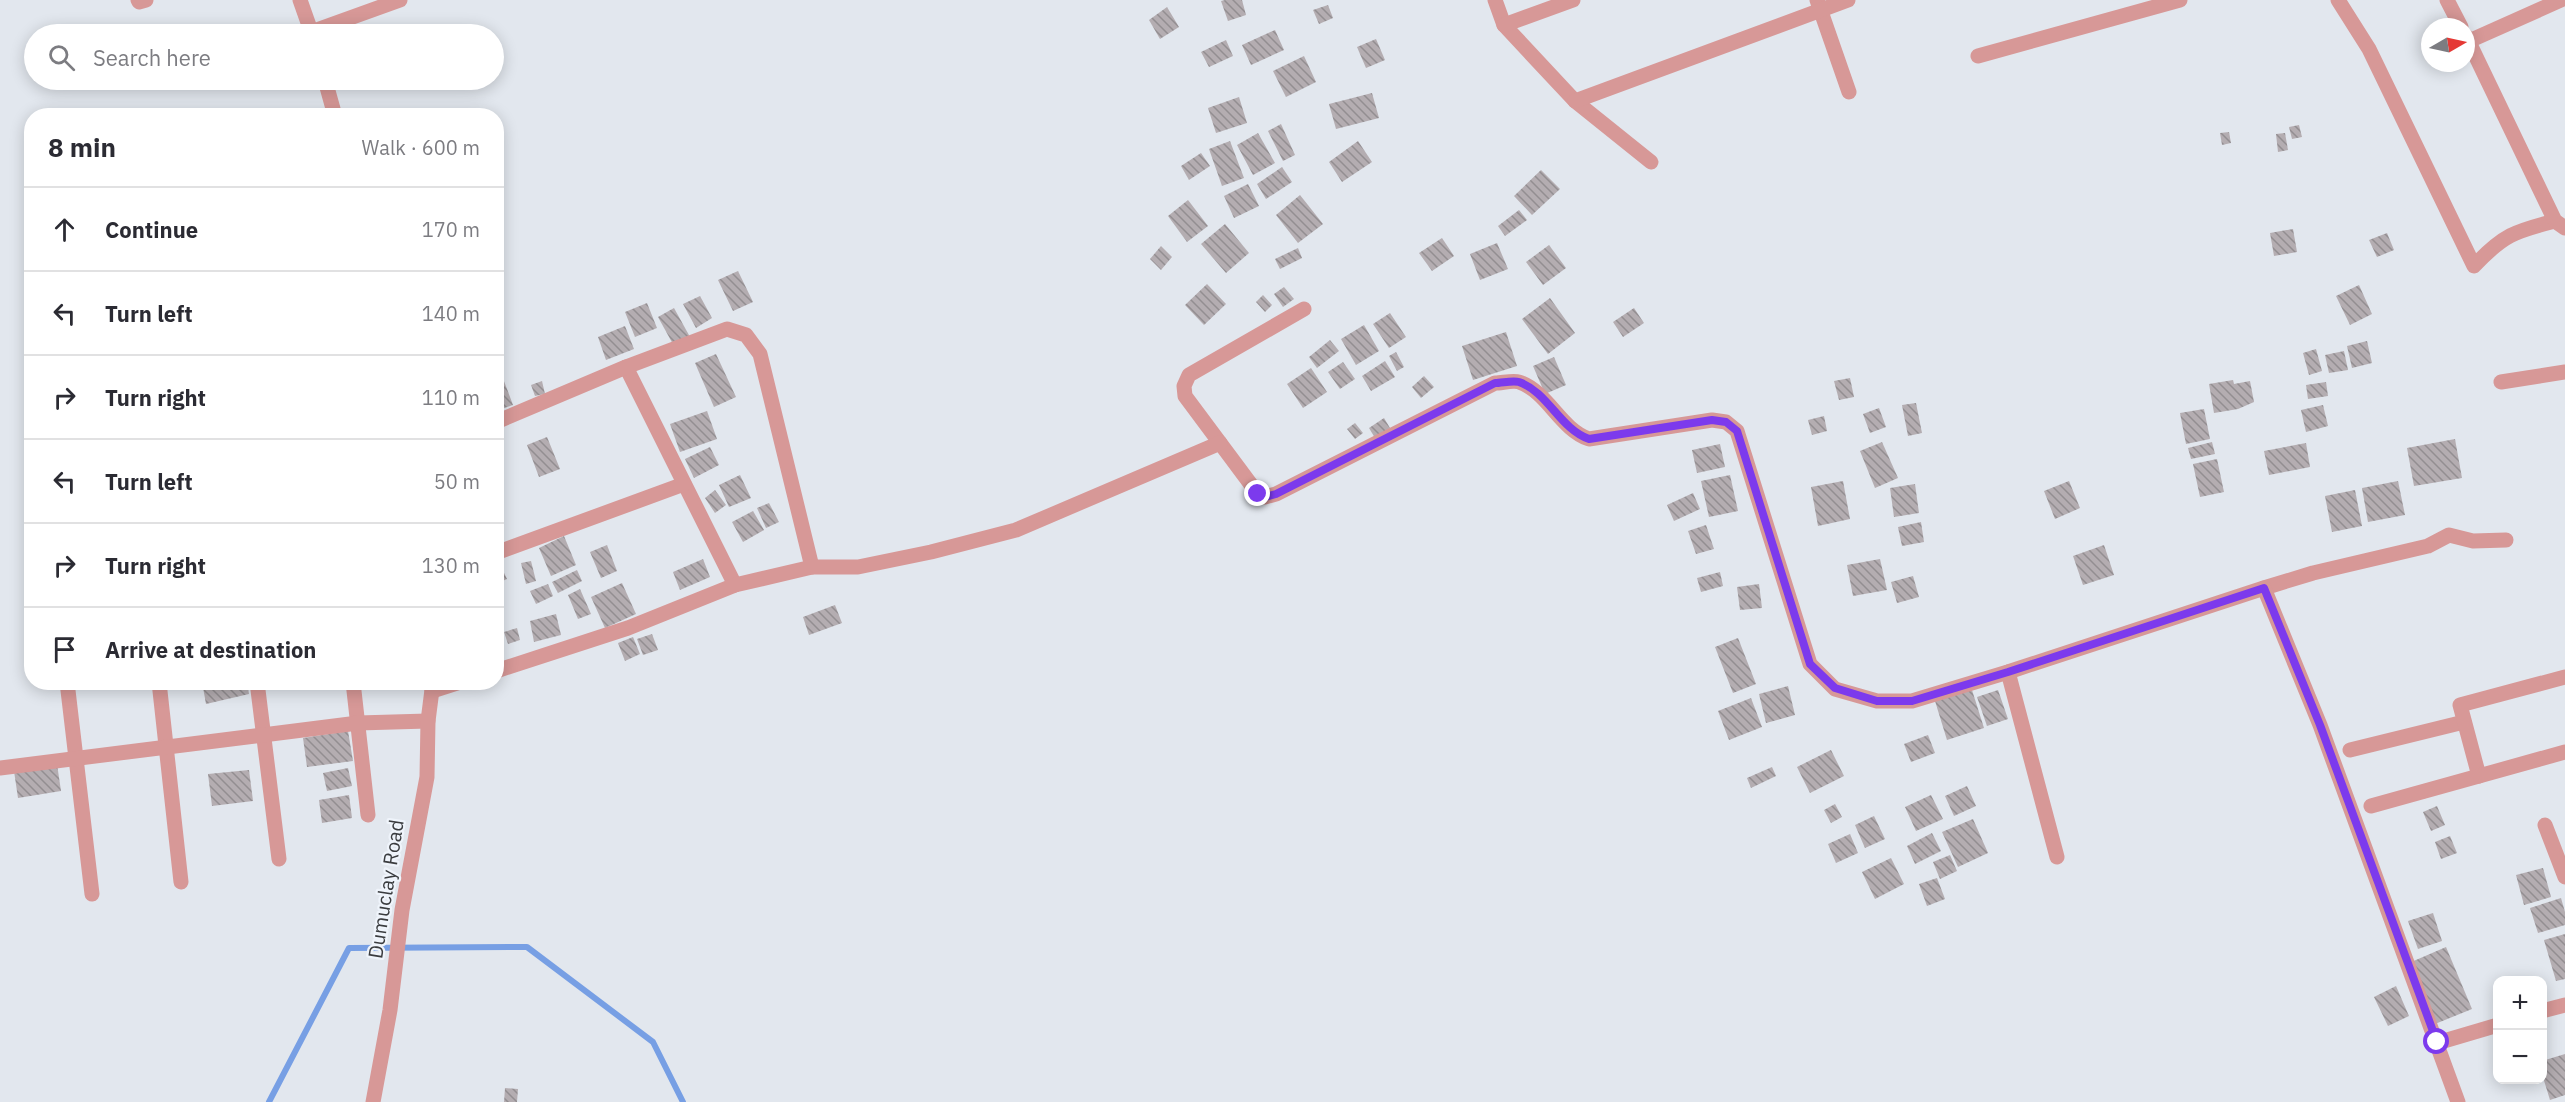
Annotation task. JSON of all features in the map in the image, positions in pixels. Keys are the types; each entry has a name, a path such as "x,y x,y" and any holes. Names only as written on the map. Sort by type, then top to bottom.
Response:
{"street":[{"path":"138,0 139,2 146,0"},
{"path":"300,0 308,24"},
{"path":"335,24 400,0"},
{"path":"1495,0 1504,25 1575,101 1651,162"},
{"path":"1504,25 1573,0"},
{"path":"1575,101 1819,5 1848,0"},
{"path":"1978,56 2180,0"},
{"path":"2338,0 2369,49 2474,266 2495,244 2523,229 2560,224 2475,55"},
{"path":"2447,0 2456,18"},
{"path":"2475,36 2562,0"},
{"path":"1819,5 1849,92"},
{"path":"328,90 333,108"},
{"path":"1304,309 1189,375 1184,386 1185,396 1258,494 1265,497 1412,427 1495,383 1517,381 1534,390 1578,435 1589,439 1712,420 1726,422 1737,431 1810,664 1835,688 1877,701 1912,701 2313,573 2428,546 2449,535 2474,541 2506,540"},
{"path":"504,419 626,367 727,329 746,335 760,354 812,567"},
{"path":"626,367 735,585"},
{"path":"2501,382 2565,372"},
{"path":"504,668 628,628 735,585 812,567 858,567 931,552 1016,530 1221,443"},
{"path":"504,550 684,484"},
{"path":"2264,588 2320,725 2458,1102"},
{"path":"2008,672 2056,857"},
{"path":"2478,776 2460,705 2565,677"},
{"path":"68,690 92,894"},
{"path":"160,690 181,882"},
{"path":"258,690 279,859"},
{"path":"354,690 368,814"},
{"name":"Dumuclay Road","path":"374,1102 390,1010 402,910 427,777 428,721 432,690"},
{"path":"0,768 357,723 428,721"},
{"path":"2350,750 2464,722"},
{"path":"2371,806 2565,753"},
{"path":"2545,825 2565,876"},
{"path":"2547,1010 2565,1005"},
{"path":"2437,1042 2493,1026"}],"building":[{"path":"1242,0 1246,15 1228,21 1221,1"},
{"path":"1328,5 1333,18 1319,24 1313,10"},
{"path":"1167,7 1179,27 1160,39 1149,20"},
{"path":"1275,30 1284,50 1251,65 1242,45"},
{"path":"1376,39 1385,60 1366,68 1357,47"},
{"path":"1226,40 1233,56 1209,67 1201,52"},
{"path":"1304,56 1316,82 1286,97 1273,71"},
{"path":"1372,93 1379,118 1336,129 1329,104"},
{"path":"1239,97 1247,123 1216,133 1208,108"},
{"path":"1281,124 1295,155 1283,161 1268,131"},
{"path":"2299,125 2302,137 2292,139 2289,127"},
{"path":"2229,132 2231,143 2222,145 2220,133"},
{"path":"1258,133 1275,163 1253,175 1237,145"},
{"path":"2285,133 2288,150 2278,152 2276,134"},
{"path":"1230,141 1244,178 1222,186 1209,149"},
{"path":"1358,141 1372,162 1342,182 1329,162"},
{"path":"1201,153 1210,166 1189,180 1181,166"},
{"path":"1282,167 1292,182 1266,199 1257,184"},
{"path":"1541,170 1560,189 1532,215 1514,196"},
{"path":"1248,184 1259,206 1234,218 1224,196"},
{"path":"1300,195 1323,224 1298,243 1276,215"},
{"path":"1188,200 1208,226 1187,242 1168,216"},
{"path":"1519,210 1527,220 1505,236 1498,226"},
{"path":"1225,224 1249,253 1226,273 1201,244"},
{"path":"2293,229 2297,252 2274,256 2270,233"},
{"path":"2387,233 2394,250 2377,257 2369,240"},
{"path":"1442,238 1454,256 1432,271 1419,253"},
{"path":"1497,243 1508,269 1480,280 1470,254"},
{"path":"1549,245 1566,268 1543,285 1526,262"},
{"path":"1161,246 1172,257 1161,270 1150,259"},
{"path":"1298,248 1302,258 1280,269 1275,259"},
{"path":"738,271 753,302 733,311 718,280"},
{"path":"1207,284 1226,304 1204,325 1185,305"},
{"path":"2359,285 2372,314 2350,325 2336,296"},
{"path":"1284,287 1294,299 1283,307 1274,294"},
{"path":"1263,295 1272,305 1265,312 1256,302"},
{"path":"700,296 712,318 696,328 683,304"},
{"path":"1550,298 1575,333 1548,354 1522,319"},
{"path":"647,303 657,328 635,337 625,312"},
{"path":"674,308 690,337 674,346 658,317"},
{"path":"1634,308 1644,323 1623,337 1613,322"},
{"path":"1390,313 1406,337 1389,348 1373,324"},
{"path":"1364,325 1379,351 1356,365 1341,339"},
{"path":"625,326 634,349 606,360 598,337"},
{"path":"1506,332 1517,366 1473,380 1462,346"},
{"path":"1330,340 1339,351 1317,368 1309,357"},
{"path":"2367,341 2372,363 2352,368 2347,346"},
{"path":"2316,349 2322,371 2309,375 2303,353"},
{"path":"2344,351 2348,370 2329,373 2325,355"},
{"path":"1396,352 1404,367 1397,371 1389,356"},
{"path":"716,354 736,397 714,407 695,363"},
{"path":"1554,357 1566,385 1545,394 1533,366"},
{"path":"1385,361 1395,377 1371,391 1362,376"},
{"path":"1343,362 1355,379 1340,389 1328,372"},
{"path":"1311,368 1327,392 1303,408 1287,384"},
{"path":"1424,376 1434,387 1421,398 1412,387"},
{"path":"1850,378 1854,397 1839,400 1834,381"},
{"path":"2233,380 2234,384 2250,381 2254,402 2238,409 2214,413 2209,384"},
{"path":"504,381 513,405 504,408"},
{"path":"542,381 545,394 535,396 531,385"},
{"path":"2326,382 2328,396 2308,399 2306,385"},
{"path":"1916,403 1922,433 1908,436 1902,405"},
{"path":"2323,405 2328,426 2306,432 2301,410"},
{"path":"1879,408 1886,427 1870,433 1863,414"},
{"path":"2204,409 2210,439 2186,444 2180,413"},
{"path":"707,411 717,439 680,452 670,424"},
{"path":"1824,416 1827,431 1812,435 1808,420"},
{"path":"1384,418 1390,428 1375,438 1369,428"},
{"path":"1355,423 1363,433 1355,439 1347,429"},
{"path":"547,437 560,469 539,477 527,445"},
{"path":"2455,439 2462,478 2414,486 2407,448"},
{"path":"1882,442 1898,478 1875,488 1860,451"},
{"path":"2212,442 2215,454 2191,459 2188,448"},
{"path":"2306,443 2310,467 2269,475 2264,451"},
{"path":"1720,444 1725,467 1697,473 1692,450"},
{"path":"710,447 719,465 694,478 685,459"},
{"path":"2217,459 2224,492 2200,497 2193,464"},
{"path":"740,475 751,498 729,507 719,485"},
{"path":"1730,475 1738,511 1709,517 1701,481"},
{"path":"1843,481 1850,519 1818,526 1811,487"},
{"path":"2069,481 2080,508 2055,519 2044,491"},
{"path":"2398,481 2405,515 2368,522 2362,488"},
{"path":"1915,484 1919,513 1894,517 1890,488"},
{"path":"715,490 726,505 715,513 705,498"},
{"path":"2355,490 2362,526 2332,532 2325,496"},
{"path":"1693,493 1700,509 1674,521 1667,505"},
{"path":"769,503 779,522 766,528 757,508"},
{"path":"753,511 764,530 743,542 732,522"},
{"path":"1921,522 1924,542 1902,546 1898,527"},
{"path":"1706,525 1714,549 1696,554 1688,531"},
{"path":"564,536 576,565 551,576 539,548"},
{"path":"607,545 617,571 601,578 590,552"},
{"path":"2104,545 2114,575 2083,585 2073,556"},
{"path":"703,559 710,577 680,590 673,572"},
{"path":"1880,559 1887,590 1853,596 1847,565"},
{"path":"531,561 536,581 526,584 521,563"},
{"path":"577,570 582,581 558,593 552,582"},
{"path":"1720,572 1723,586 1701,592 1697,578"},
{"path":"1913,576 1919,597 1897,603 1891,582"},
{"path":"622,583 636,614 605,628 591,597"},
{"path":"548,584 553,596 536,604 530,591"},
{"path":"1759,584 1762,608 1740,610 1737,587"},
{"path":"580,589 591,614 578,619 568,595"},
{"path":"835,605 842,623 809,635 803,617"},
{"path":"556,614 561,635 534,642 530,621"},
{"path":"517,628 520,640 508,644 504,632"},
{"path":"652,634 658,650 643,655 637,639"},
{"path":"633,637 640,654 625,661 618,643"},
{"path":"1738,638 1756,684 1733,693 1715,647"},
{"path":"1788,686 1795,715 1766,723 1759,694"},
{"path":"203,690 248,690 249,694 206,704"},
{"path":"1972,690 1984,728 1947,740 1935,701"},
{"path":"1998,690 2008,719 1987,726 1977,697"},
{"path":"1751,698 1762,727 1729,740 1718,711"},
{"path":"348,731 353,761 307,767 303,738"},
{"path":"1928,735 1935,753 1911,762 1904,744"},
{"path":"1831,750 1844,776 1810,793 1797,767"},
{"path":"57,764 61,791 18,798 14,771"},
{"path":"1772,767 1776,776 1751,788 1747,778"},
{"path":"348,768 352,786 327,791 323,773"},
{"path":"249,770 253,801 212,806 208,774"},
{"path":"1967,786 1976,806 1954,816 1945,796"},
{"path":"349,795 352,818 322,823 319,800"},
{"path":"1931,795 1943,819 1916,831 1905,807"},
{"path":"1835,804 1842,817 1831,823 1824,810"},
{"path":"2437,806 2445,825 2431,831 2423,812"},
{"path":"1874,816 1885,839 1865,848 1855,825"},
{"path":"1973,819 1988,853 1958,867 1942,832"},
{"path":"1932,833 1941,851 1915,864 1907,846"},
{"path":"1850,834 1858,853 1836,863 1828,844"},
{"path":"2450,836 2457,853 2441,859 2435,842"},
{"path":"1950,855 1957,871 1940,879 1933,862"},
{"path":"1891,858 1904,884 1875,899 1862,872"},
{"path":"2543,868 2551,897 2524,905 2516,875"},
{"path":"1937,878 1945,899 1927,906 1919,884"},
{"path":"2561,898 2565,912 2565,925 2538,933 2530,908"},
{"path":"2433,913 2442,941 2418,949 2408,921"},
{"path":"2565,934 2565,979 2556,981 2544,940"},
{"path":"2446,947 2472,1009 2435,1024 2409,963"},
{"path":"2396,986 2409,1016 2388,1026 2374,997"},
{"path":"2565,1054 2565,1095 2550,1100 2545,1084 2547,1084 2547,1059"},
{"path":"505,1088 518,1089 517,1102 504,1102"}],"waterway":[{"path":"269,1102 349,948 527,947 653,1042 683,1102"}],"route":[{"path":"1258,494 1265,497 1276,494 1495,383 1517,381 1534,390 1578,435 1589,439 1712,420 1726,422 1737,431 1810,664 1835,688 1877,701 1912,701 2264,588 2320,725 2437,1042"}]}
